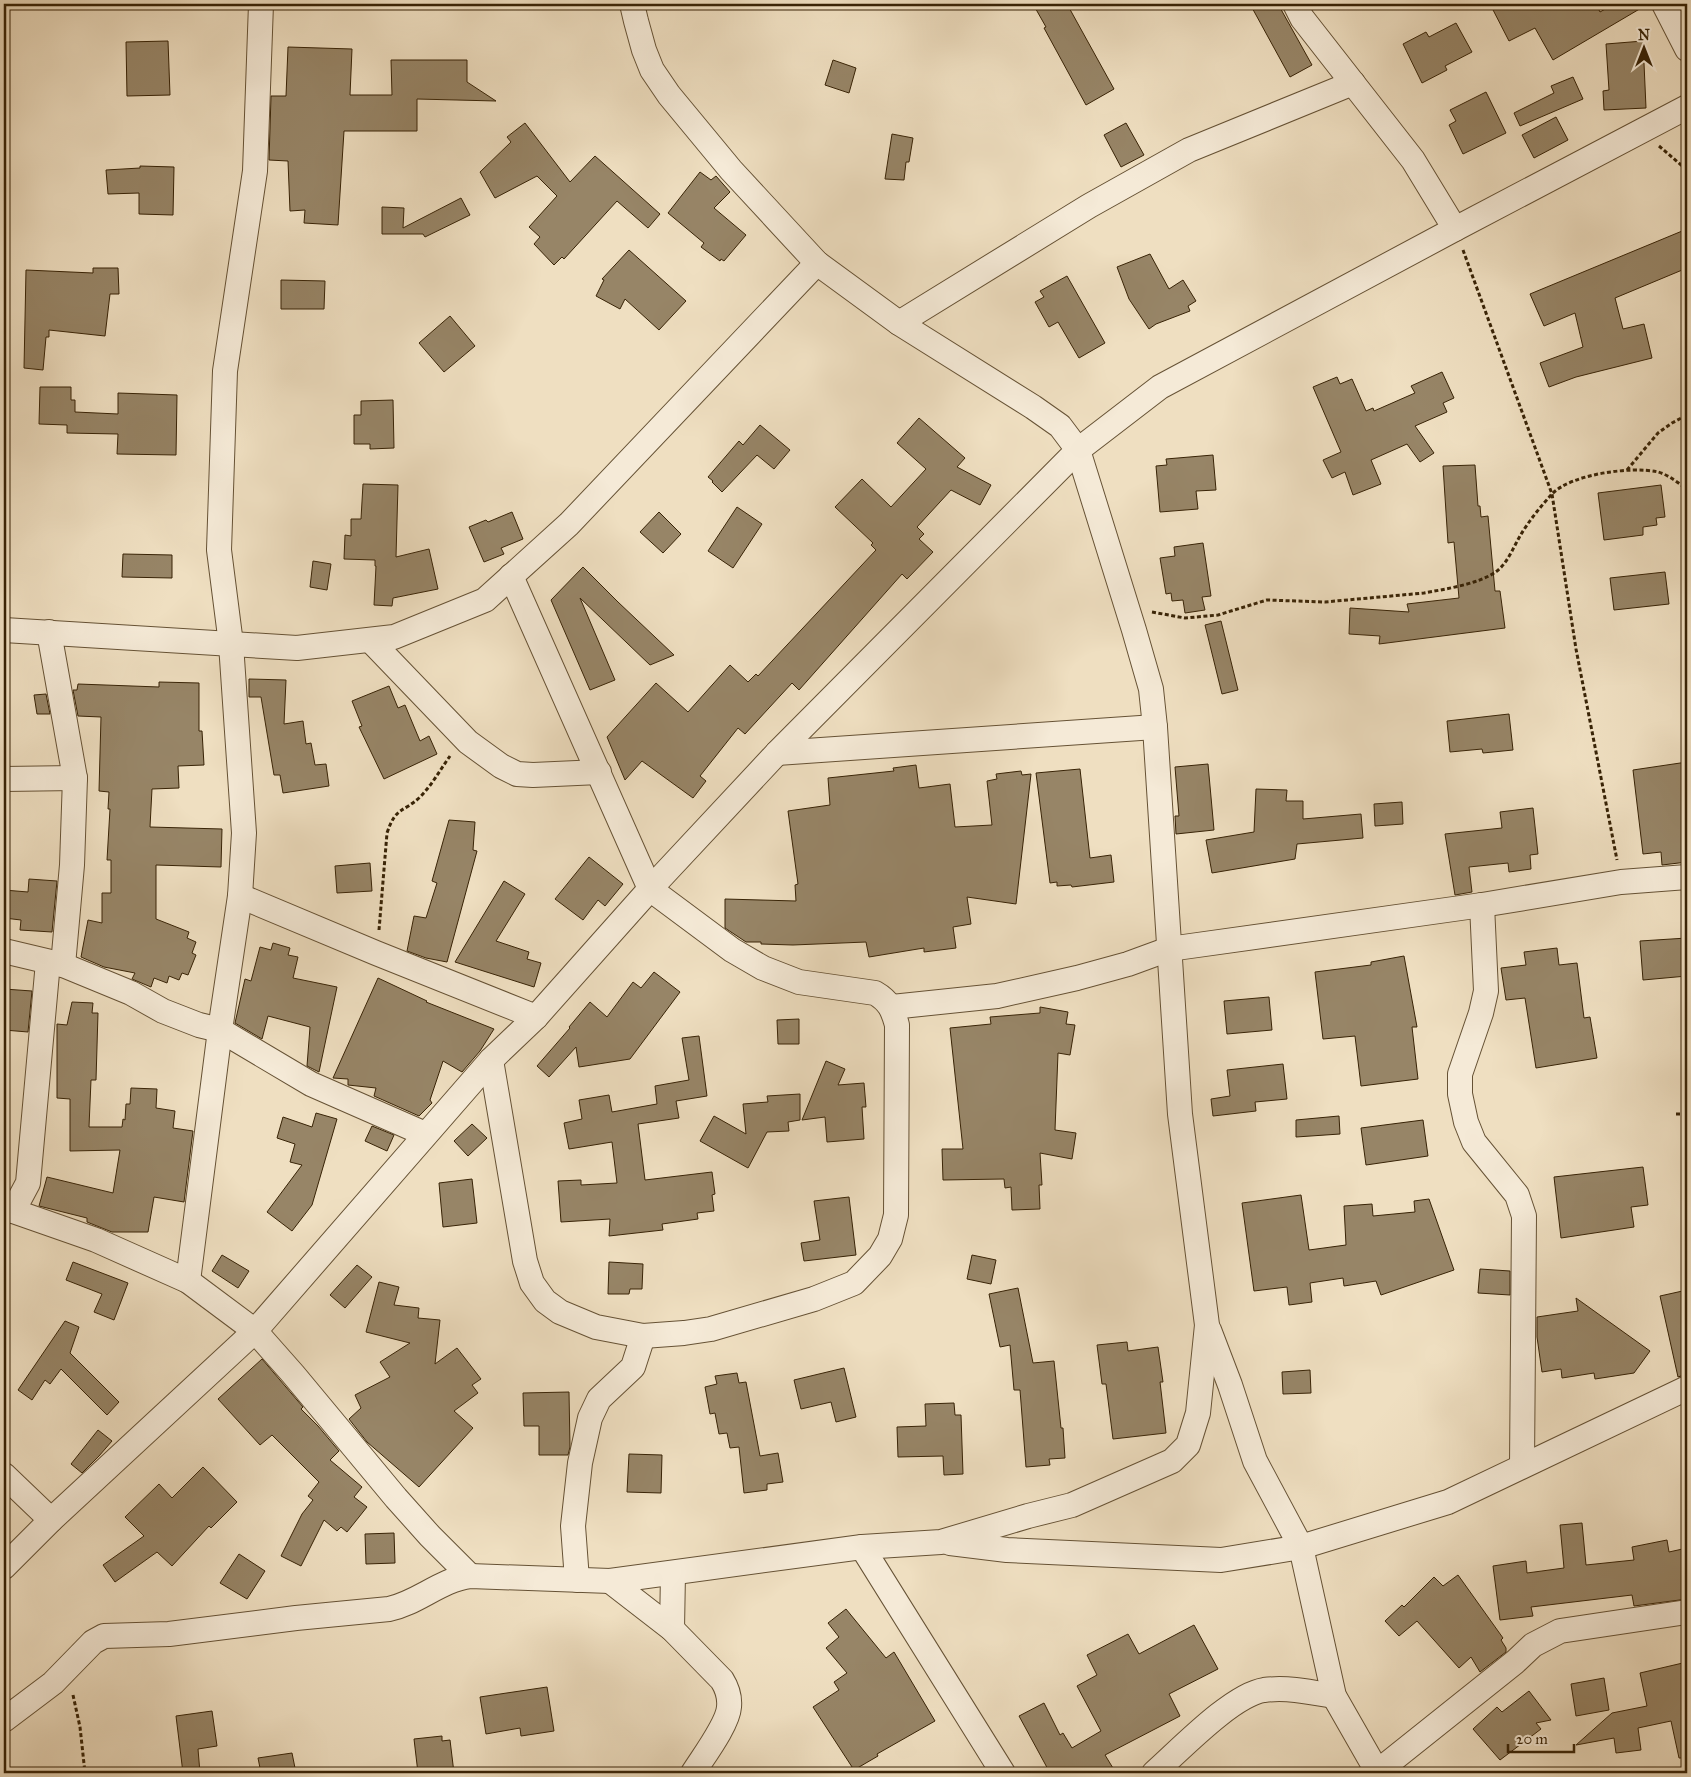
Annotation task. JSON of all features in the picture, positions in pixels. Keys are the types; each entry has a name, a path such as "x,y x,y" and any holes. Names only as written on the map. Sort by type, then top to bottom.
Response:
{"street":[{"path":"188,1282 220,1030 240,896 244,833 231,644 219,550 225,371 255,171 261,4"},
{"path":"632,4 644,50 652,70 669,95 731,170 817,264 899,323 1034,407 1060,426 1078,450 1151,689 1180,1114 1207,1325 1198,1413 1188,1445 1172,1461 1072,1505 941,1542"},
{"path":"1295,4 1302,18 1413,160 1455,228"},
{"path":"1664,4 1687,49"},
{"path":"899,323 1089,206 1189,150 1353,82"},
{"path":"4,1567 51,1520 255,1332 491,1060 536,1017 650,889 776,753 1078,450 1160,387 1455,228 1687,107"},
{"path":"4,630 297,648 394,637 485,600 569,524 817,264"},
{"path":"491,1060 526,1261 532,1283 545,1301 560,1312 596,1327 643,1336 711,1328 814,1300 854,1283 880,1256 890,1239 896,1215 897,1026 892,1007 884,998 875,993 799,982 762,968 732,950 650,889 512,576"},
{"path":"49,632 75,778 72,865 55,964 28,1183 8,1210 96,1240 188,1282 255,1332 293,1374 396,1498 470,1576"},
{"path":"370,640 468,742 501,766 517,774 533,775 599,772"},
{"path":"776,753 1155,727"},
{"path":"4,779 75,778"},
{"path":"892,1007 997,996 1077,978 1128,964 1169,949 1482,905 1621,882 1687,877"},
{"path":"240,896 536,1017"},
{"path":"1482,905 1486,991 1481,1013 1460,1074 1460,1094 1466,1122 1474,1142 1518,1195 1524,1216 1522,1466"},
{"path":"4,951 55,964 130,993 163,1011 199,1026 220,1030 311,1084 425,1134"},
{"path":"1207,1325 1230,1385 1255,1461 1301,1547 1334,1696 1377,1773 1533,1645 1542,1640 1560,1631 1687,1612"},
{"path":"577,1580 573,1526 580,1463 590,1418 600,1399 633,1367 643,1336"},
{"path":"4,1720 42,1692 93,1642 104,1636 169,1634 388,1609 399,1607 457,1578 470,1576 610,1581 862,1547 941,1542 1007,1550 1221,1560 1301,1547 1448,1502 1687,1388"},
{"path":"4,1476 51,1520"},
{"path":"862,1547 1003,1773"},
{"path":"672,1629 674,1573"},
{"path":"610,1581 672,1629 722,1680 728,1689 730,1705 727,1716 693,1773"},
{"path":"1154,1773 1220,1714 1242,1698 1263,1690 1285,1689 1334,1696"}],"path":[{"path":"1642,131 1687,170"},
{"path":"1455,228 1552,494 1576,649 1621,882"},
{"path":"1626,470 1658,433 1687,415"},
{"path":"1127,607 1185,618 1218,615 1267,600 1325,602 1424,593 1472,582 1496,571 1505,562 1521,534 1552,494 1562,486 1587,478 1626,470 1659,472 1687,489"},
{"path":"376,953 387,833 391,821 398,811 419,798 449,757 468,742"},
{"path":"1676,1114 1687,1114"},
{"path":"69,1666 80,1727 84,1773"}],"building":[{"path":"1033,4 1067,4 1114,89 1086,105"},
{"path":"1250,4 1278,4 1312,65 1290,77"},
{"path":"1490,4 1596,4 1600,12 1614,4 1648,4 1553,60 1535,28 1509,41"},
{"path":"1456,23 1472,52 1445,66 1447,70 1422,83 1403,44 1426,32 1429,37"},
{"path":"168,41 170,95 127,96 126,42"},
{"path":"1643,41 1646,108 1604,110 1603,91 1609,90 1606,44"},
{"path":"288,47 352,49 350,95 392,95 391,60 467,60 467,82 496,101 417,99 417,131 344,131 338,225 304,223 305,210 290,211 288,161 269,160 271,96 286,96"},
{"path":"833,60 856,68 849,93 825,85"},
{"path":"1573,77 1583,99 1520,126 1514,113 1554,93 1551,86"},
{"path":"1486,92 1506,133 1463,154 1449,125 1456,121 1450,110"},
{"path":"1556,117 1568,140 1534,158 1522,135"},
{"path":"525,123 570,182 595,156 660,214 648,228 617,201 564,259 562,257 554,265 534,244 540,237 529,227 557,196 537,176 495,198 480,172 511,142 507,137"},
{"path":"1126,123 1144,155 1121,167 1104,135"},
{"path":"892,134 913,138 909,162 906,162 904,180 885,179"},
{"path":"140,166 174,167 173,215 139,214 139,193 108,194 106,170 140,168"},
{"path":"700,172 711,180 716,176 730,192 714,208 746,235 724,261 721,259 720,261 701,247 704,243 668,213"},
{"path":"461,198 470,215 425,237 423,234 382,234 382,207 404,208 403,228"},
{"path":"1687,229 1687,268 1615,298 1623,329 1644,324 1652,358 1576,377 1549,387 1540,363 1583,347 1575,313 1544,326 1530,294"},
{"path":"629,250 686,301 659,330 625,299 620,309 596,296 604,280 602,279"},
{"path":"1150,254 1169,289 1183,280 1196,301 1188,306 1190,311 1156,324 1149,329 1129,299 1117,267"},
{"path":"93,268 118,268 119,294 110,294 105,336 49,330 49,337 46,337 43,370 24,368 26,270 93,273"},
{"path":"1067,276 1105,343 1079,358 1058,322 1049,327 1035,302 1044,297 1040,291"},
{"path":"281,280 325,281 324,309 281,309"},
{"path":"450,316 475,346 444,372 419,343"},
{"path":"1442,372 1454,398 1443,403 1447,412 1415,426 1434,453 1420,462 1407,444 1371,460 1381,484 1353,495 1345,472 1332,478 1323,460 1341,452 1313,387 1337,377 1340,384 1352,379 1366,411 1373,408 1374,411 1415,393 1411,386"},
{"path":"40,387 71,387 71,400 75,400 75,412 118,414 118,393 177,395 176,455 117,454 118,434 67,433 67,425 39,424"},
{"path":"393,400 394,448 370,449 370,444 354,444 354,415 361,415 361,401"},
{"path":"919,418 965,458 957,467 991,485 980,505 951,490 917,527 924,534 919,539 933,552 907,579 902,574 799,690 792,683 745,734 738,728 700,776 706,781 693,798 642,761 625,780 607,737 656,683 688,712 730,665 748,682 756,674 758,676 876,550 871,545 873,543 835,507 862,479 891,507 926,469 897,443"},
{"path":"760,425 790,450 774,469 757,455 722,492 708,477 739,441 743,445"},
{"path":"1213,455 1216,490 1196,491 1198,509 1160,512 1156,466 1167,465 1166,459"},
{"path":"1475,465 1478,506 1480,506 1481,517 1488,516 1495,591 1500,591 1505,628 1379,644 1380,636 1349,634 1350,608 1409,612 1407,604 1459,598 1454,542 1448,543 1443,466"},
{"path":"363,484 398,485 396,557 429,549 438,589 393,598 392,606 374,605 375,560 344,559 345,535 351,536 351,519 361,519"},
{"path":"1661,485 1665,517 1656,518 1657,525 1643,527 1643,535 1604,540 1598,493"},
{"path":"737,507 762,524 733,568 708,551"},
{"path":"512,512 523,539 501,548 504,554 484,562 469,527 486,520 488,522"},
{"path":"659,512 681,534 663,553 640,532"},
{"path":"1203,543 1211,596 1202,597 1205,610 1185,613 1183,600 1172,601 1171,593 1166,594 1160,558 1175,556 1174,547"},
{"path":"123,554 172,555 172,578 122,577"},
{"path":"313,561 331,564 327,590 310,587"},
{"path":"583,567 674,655 650,665 580,598 615,680 590,690 551,600"},
{"path":"1665,572 1669,604 1614,610 1610,578"},
{"path":"1221,621 1238,690 1222,694 1205,625"},
{"path":"249,679 286,680 284,724 303,721 306,744 311,743 315,765 326,764 329,786 283,793 280,775 274,775 261,697 249,697"},
{"path":"159,682 199,683 199,731 202,731 204,765 178,766 179,788 152,789 150,827 222,829 221,867 156,865 156,919 189,932 187,938 196,942 192,953 196,955 188,975 182,973 179,980 169,976 167,983 154,978 151,987 132,979 135,973 104,967 81,957 88,920 102,923 102,893 111,893 111,860 107,860 110,809 108,809 109,792 99,791 101,717 78,716 73,690 77,690 78,684 159,687"},
{"path":"389,686 398,708 405,705 420,741 429,736 437,754 384,779 359,727 362,726 352,701"},
{"path":"46,694 50,714 37,714 34,695"},
{"path":"1509,714 1513,750 1483,753 1482,749 1450,752 1447,721"},
{"path":"1687,762 1687,862 1662,865 1661,852 1643,854 1633,770"},
{"path":"1208,764 1214,830 1176,834 1175,816 1179,816 1175,767"},
{"path":"916,765 919,788 950,784 955,827 992,825 987,781 997,779 996,774 1021,771 1022,775 1031,774 1016,904 967,897 971,924 953,927 956,948 924,952 924,948 869,957 866,942 793,945 761,944 761,942 746,942 725,928 725,899 796,901 795,885 798,884 788,811 830,805 828,778 894,771 893,768"},
{"path":"1080,769 1090,858 1111,855 1114,882 1072,887 1071,885 1057,886 1057,882 1050,883 1036,773"},
{"path":"1256,789 1287,790 1286,801 1303,801 1303,819 1361,814 1363,838 1297,844 1295,859 1212,873 1206,840 1254,832"},
{"path":"1402,802 1403,824 1375,826 1374,804"},
{"path":"1533,808 1538,854 1530,855 1531,869 1509,872 1508,863 1469,867 1472,892 1455,895 1445,834 1502,828 1500,812"},
{"path":"449,820 475,822 473,850 477,851 447,962 426,958 407,951 414,916 426,918 437,883 432,881"},
{"path":"589,857 623,884 605,906 598,900 583,920 555,899"},
{"path":"370,863 372,891 337,893 335,866"},
{"path":"29,879 57,881 52,932 20,930 21,920 4,918 4,890 28,892"},
{"path":"504,881 525,894 496,941 529,952 527,959 541,963 534,987 455,962"},
{"path":"1687,938 1687,976 1643,980 1640,941"},
{"path":"273,943 290,948 288,955 298,957 293,978 337,987 319,1072 307,1066 310,1027 268,1016 262,1039 235,1023 245,979 251,981 260,947 271,950"},
{"path":"1557,948 1559,965 1577,963 1584,1018 1590,1017 1597,1058 1536,1068 1525,998 1506,1000 1501,968 1526,965 1524,952"},
{"path":"1404,956 1417,1027 1412,1027 1418,1079 1361,1086 1355,1036 1323,1039 1315,972 1371,965 1371,962"},
{"path":"654,972 680,992 630,1059 579,1067 576,1047 549,1077 537,1066 590,1002 607,1017 633,982 641,988"},
{"path":"378,978 426,1002 494,1029 480,1051 462,1072 443,1061 430,1100 432,1103 419,1116 374,1096 376,1088 348,1085 348,1079 333,1078"},
{"path":"4,989 32,991 28,1032 4,1030"},
{"path":"1269,997 1272,1030 1227,1034 1224,1001"},
{"path":"72,1002 93,1003 92,1013 98,1013 96,1080 91,1080 89,1127 122,1127 123,1119 125,1120 126,1104 130,1104 131,1088 157,1089 156,1108 175,1111 173,1128 193,1131 184,1202 154,1197 148,1232 112,1232 87,1222 87,1218 39,1206 47,1177 113,1193 120,1150 70,1151 70,1099 57,1098 57,1024 67,1025"},
{"path":"1040,1007 1068,1012 1066,1024 1075,1025 1070,1055 1058,1053 1055,1130 1076,1133 1072,1159 1040,1153 1042,1185 1039,1185 1040,1209 1012,1210 1011,1187 1005,1188 1004,1179 943,1180 942,1149 963,1149 950,1028 991,1024 990,1017 1040,1013"},
{"path":"799,1019 799,1044 778,1044 777,1020"},
{"path":"699,1036 707,1096 676,1101 679,1118 638,1124 645,1180 712,1172 715,1194 712,1195 714,1211 697,1213 698,1219 662,1224 663,1230 609,1236 610,1219 561,1222 558,1181 581,1180 581,1185 617,1183 612,1142 569,1149 564,1123 582,1119 579,1100 609,1095 612,1112 657,1104 655,1086 689,1080 682,1038"},
{"path":"826,1061 845,1069 838,1085 864,1083 866,1107 862,1107 864,1139 827,1142 825,1117 802,1120"},
{"path":"1283,1064 1287,1099 1255,1102 1256,1111 1213,1116 1211,1099 1230,1096 1227,1070"},
{"path":"800,1094 800,1120 788,1122 789,1131 767,1132 748,1168 700,1141 714,1116 746,1134 743,1104 768,1102 767,1096"},
{"path":"316,1113 337,1119 312,1205 292,1231 267,1212 302,1165 290,1162 295,1144 277,1138 283,1117 312,1127"},
{"path":"1339,1116 1340,1134 1296,1137 1296,1120"},
{"path":"1423,1120 1428,1156 1366,1165 1361,1128"},
{"path":"472,1124 487,1138 468,1156 454,1141"},
{"path":"372,1126 394,1135 387,1151 365,1141"},
{"path":"1643,1167 1648,1205 1631,1207 1634,1227 1561,1238 1554,1177"},
{"path":"472,1179 477,1223 443,1227 439,1183"},
{"path":"1301,1195 1309,1250 1346,1245 1344,1206 1372,1204 1373,1216 1415,1212 1414,1201 1429,1199 1454,1270 1381,1295 1376,1281 1344,1286 1343,1278 1310,1283 1312,1302 1289,1305 1287,1287 1254,1291 1242,1203"},
{"path":"849,1197 856,1255 804,1261 801,1243 820,1240 814,1201"},
{"path":"222,1255 249,1271 238,1288 212,1271"},
{"path":"972,1255 996,1260 991,1284 967,1279"},
{"path":"73,1262 128,1283 114,1320 94,1312 102,1294 66,1280"},
{"path":"609,1262 643,1264 642,1289 630,1289 629,1294 608,1294"},
{"path":"357,1265 372,1277 345,1308 330,1295"},
{"path":"1480,1269 1510,1271 1510,1295 1478,1293"},
{"path":"379,1282 399,1287 394,1305 419,1308 418,1318 440,1320 435,1364 457,1348 481,1379 472,1385 478,1393 454,1411 473,1428 419,1487 367,1442 349,1419 361,1408 355,1395 390,1377 380,1362 410,1343 366,1332"},
{"path":"1018,1288 1033,1363 1054,1361 1065,1458 1049,1459 1050,1465 1026,1467 1020,1390 1014,1390 1010,1345 1000,1347 989,1294"},
{"path":"1687,1290 1687,1374 1678,1377 1660,1296"},
{"path":"1576,1298 1650,1351 1634,1373 1595,1379 1594,1373 1562,1378 1561,1369 1542,1372 1537,1337 1537,1317 1578,1311"},
{"path":"65,1321 79,1327 70,1353 119,1402 107,1415 61,1369 50,1384 45,1380 32,1400 18,1390"},
{"path":"1127,1342 1128,1351 1158,1347 1163,1382 1160,1382 1166,1433 1113,1439 1106,1384 1102,1384 1097,1345"},
{"path":"262,1359 303,1407 301,1409 339,1451 330,1460 362,1487 354,1497 367,1507 347,1532 341,1527 337,1531 324,1520 301,1566 281,1556 302,1514 313,1500 308,1496 319,1482 272,1435 260,1445 218,1399"},
{"path":"844,1368 856,1417 836,1422 831,1402 801,1409 794,1380"},
{"path":"1310,1370 1311,1393 1283,1394 1282,1372"},
{"path":"737,1373 739,1383 746,1382 760,1456 778,1453 783,1482 767,1484 767,1490 744,1493 739,1447 730,1448 727,1433 719,1434 715,1413 710,1414 705,1387 717,1384 715,1376"},
{"path":"569,1392 570,1447 568,1455 539,1455 539,1426 524,1426 523,1393"},
{"path":"954,1403 955,1415 961,1415 963,1474 944,1475 943,1456 898,1457 897,1427 926,1426 925,1404"},
{"path":"98,1430 112,1441 82,1473 71,1464"},
{"path":"629,1454 662,1455 661,1493 627,1492"},
{"path":"203,1467 237,1502 211,1528 209,1526 172,1566 157,1552 115,1582 103,1565 144,1536 125,1517 159,1484 172,1498"},
{"path":"1582,1523 1586,1565 1634,1560 1632,1547 1667,1540 1669,1552 1687,1548 1687,1599 1634,1606 1632,1595 1531,1607 1533,1616 1500,1620 1493,1566 1526,1561 1527,1573 1564,1568 1560,1525"},
{"path":"394,1533 395,1563 366,1564 365,1534"},
{"path":"239,1554 265,1571 247,1599 220,1583"},
{"path":"1458,1575 1503,1638 1501,1640 1506,1648 1506,1652 1480,1672 1471,1657 1459,1668 1417,1621 1399,1636 1385,1621 1402,1605 1404,1607 1434,1577 1443,1586"},
{"path":"846,1609 886,1658 894,1652 935,1721 877,1754 878,1756 854,1770 813,1707 839,1690 834,1682 847,1673 826,1648 839,1637 828,1623"},
{"path":"1194,1625 1218,1669 1169,1694 1180,1716 1105,1755 1116,1773 1050,1773 1019,1716 1044,1703 1060,1735 1063,1733 1072,1748 1101,1731 1077,1686 1097,1675 1087,1655 1128,1634 1139,1654"},
{"path":"1687,1662 1687,1758 1679,1758 1671,1721 1638,1728 1641,1750 1616,1753 1614,1738 1576,1745 1612,1713 1647,1706 1640,1673"},
{"path":"1604,1678 1609,1710 1576,1716 1571,1684"},
{"path":"547,1687 554,1731 521,1736 520,1728 486,1734 480,1697"},
{"path":"1529,1691 1551,1720 1536,1723 1541,1729 1500,1760 1473,1729 1497,1707 1502,1712"},
{"path":"212,1711 217,1746 198,1749 200,1773 183,1773 176,1716"},
{"path":"442,1736 442,1741 450,1740 454,1773 418,1773 414,1739"},
{"path":"292,1753 296,1773 261,1773 258,1758"}]}
